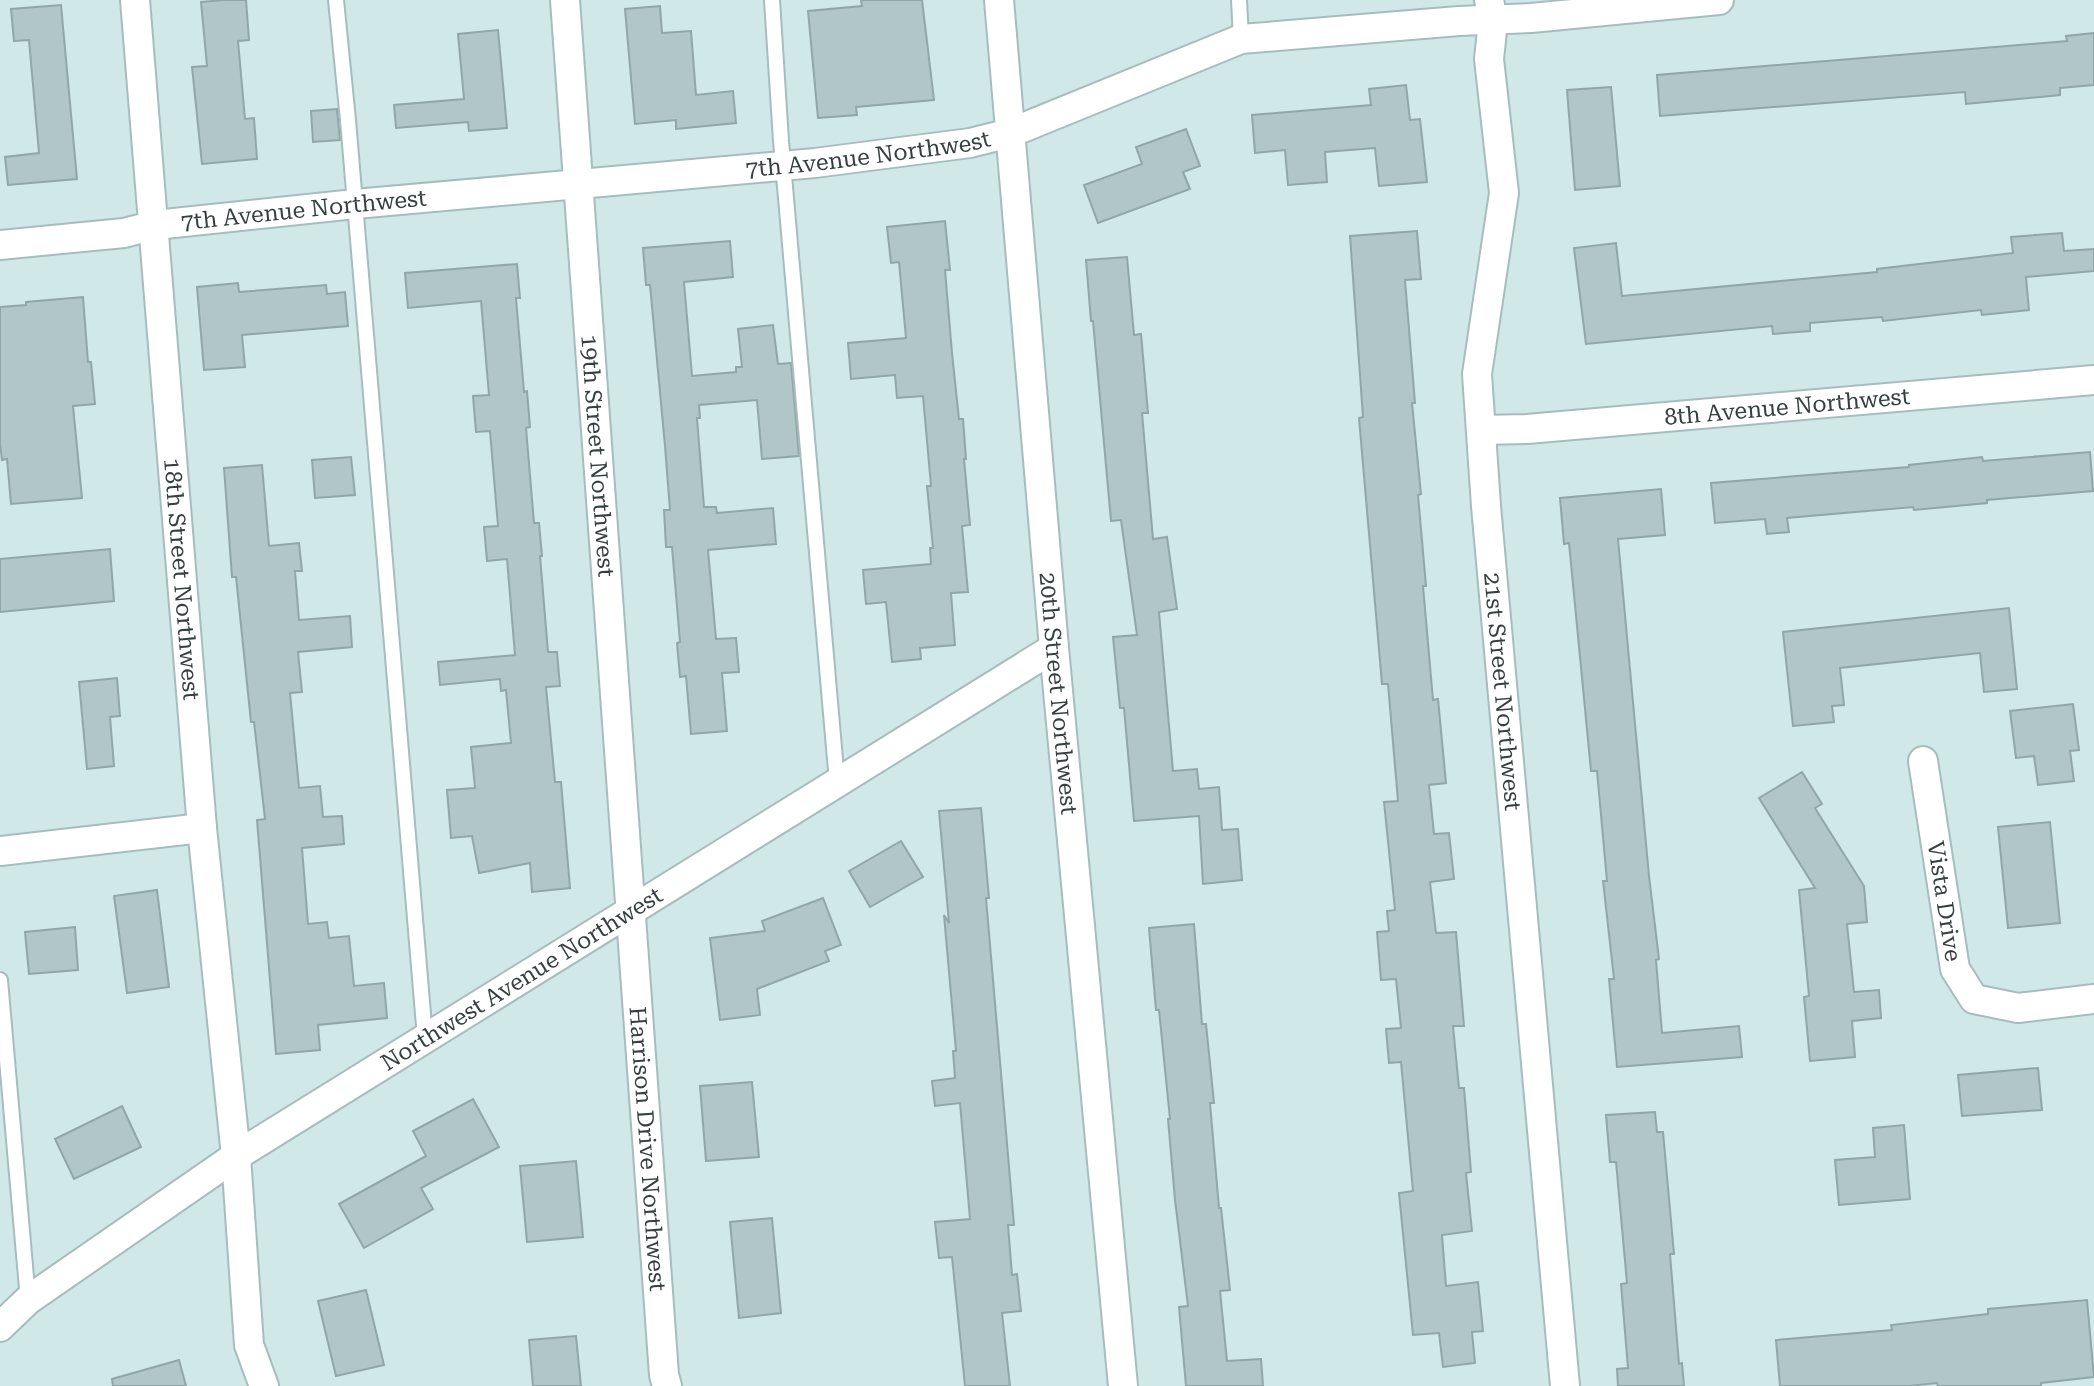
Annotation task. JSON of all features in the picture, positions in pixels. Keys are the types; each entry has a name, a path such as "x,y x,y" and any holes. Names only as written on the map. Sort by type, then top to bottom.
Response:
{"street":[{"name":"18th Street Northwest","path":"135,0 202,828 236,1156 249,1345 264,1386"},
{"name":"19th Street Northwest","path":"565,0 630,912"},
{"name":"20th Street Northwest","path":"999,0 1017,185 1054,648 1123,1386"},
{"name":"7th Avenue Northwest","path":"0,245 124,233 155,225 355,204 783,166 970,143 1010,133 1241,39 1459,21 1491,10 1719,0"},
{"name":"21st Street Northwest","path":"1491,10 1489,59 1504,193 1478,374 1486,506 1565,1386"},
{"name":"8th Avenue Northwest","path":"1482,430 1527,429 2094,380"},
{"name":"Northwest Avenue Northwest","path":"0,1327 28,1300 236,1156 1054,648"},
{"name":"Vista Drive","path":"1923,761 1955,969 1974,999 2018,1008 2094,999"},
{"path":"0,852 202,828"},
{"name":"Harrison Drive Northwest","path":"630,912 664,1375 667,1386"}],"lane":[{"path":"336,0 425,1038"},
{"path":"772,0 783,166 837,782"},
{"path":"1239,0 1241,39"},
{"path":"0,980 28,1300"}],"building":[{"path":"246,0 249,40 238,41 245,119 254,118 257,159 202,164 192,67 207,66 201,2"},
{"path":"861,0 922,0 934,100 856,107 857,115 818,118 808,11 862,6"},
{"path":"61,5 77,179 8,185 5,157 39,153 29,40 14,41 11,9"},
{"path":"660,6 662,33 691,31 696,95 733,91 736,123 676,129 676,120 635,124 625,9"},
{"path":"498,30 507,128 469,131 468,122 396,128 394,105 464,99 458,34"},
{"path":"2094,33 2094,85 2060,88 2060,95 1966,104 1965,92 1660,116 1657,75 2067,41 2066,36"},
{"path":"1406,85 1410,120 1420,119 1427,182 1379,186 1375,148 1325,152 1327,182 1288,185 1285,150 1255,153 1252,115 1371,105 1369,89"},
{"path":"1611,87 1620,186 1575,190 1567,90"},
{"path":"337,109 340,140 313,142 311,111"},
{"path":"1186,129 1200,166 1183,172 1190,189 1098,223 1084,185 1142,164 1136,147"},
{"path":"945,221 950,270 945,270 952,353 959,419 963,419 966,459 970,525 962,526 968,592 951,593 955,645 920,648 921,659 892,662 886,602 866,604 863,570 931,564 930,548 933,548 927,486 931,486 923,396 897,398 895,375 851,379 848,343 906,338 899,262 891,263 887,227"},
{"path":"1417,231 1421,279 1405,280 1415,403 1412,403 1421,494 1418,495 1426,586 1423,586 1433,700 1438,699 1446,783 1429,785 1434,834 1449,833 1454,879 1430,882 1436,933 1456,932 1464,1026 1453,1026 1459,1088 1464,1088 1471,1172 1466,1173 1472,1231 1442,1235 1446,1286 1478,1282 1483,1331 1472,1332 1475,1363 1443,1367 1439,1333 1413,1335 1399,1193 1413,1191 1401,1062 1389,1063 1386,1029 1401,1028 1396,979 1381,980 1377,932 1389,931 1387,911 1395,910 1384,802 1398,801 1388,684 1382,684 1359,418 1363,417 1350,236"},
{"path":"2062,233 2064,251 2094,249 2094,271 2026,277 2029,310 1982,315 1981,310 1883,321 1882,317 1810,323 1810,331 1773,334 1772,326 1586,344 1574,248 1616,243 1622,296 1877,272 1877,269 2013,253 2011,237"},
{"path":"730,241 733,277 684,282 692,376 736,372 736,367 742,367 738,329 773,325 778,364 791,363 799,456 762,459 757,400 699,405 700,418 697,418 704,507 716,507 717,513 773,508 776,544 708,550 716,639 736,638 739,672 722,673 727,731 691,734 686,676 680,677 677,643 680,642 672,547 666,547 664,510 670,510 650,285 646,285 643,248"},
{"path":"1127,257 1134,335 1141,334 1148,413 1142,413 1153,539 1167,537 1177,609 1159,612 1173,771 1197,769 1199,789 1219,787 1222,830 1238,829 1242,880 1203,884 1199,816 1134,821 1124,708 1120,708 1113,637 1137,635 1121,520 1111,521 1086,260"},
{"path":"517,264 520,298 516,298 524,392 527,391 530,427 526,428 534,523 539,523 548,652 557,652 560,686 546,687 555,782 561,782 570,888 532,892 530,863 479,873 472,836 451,838 447,790 475,788 471,747 511,743 506,690 501,691 500,679 440,685 438,662 515,655 507,559 487,561 484,527 498,526 490,431 476,432 473,396 489,395 481,301 408,308 405,273"},
{"path":"238,283 239,292 326,285 327,294 345,292 348,326 242,335 245,367 204,370 197,287"},
{"path":"83,297 88,362 91,362 95,404 73,406 82,498 11,504 7,459 2,460 0,444 0,307"},
{"path":"2090,452 2093,491 1987,500 1987,503 1914,510 1913,507 1787,518 1789,532 1767,534 1765,519 1715,523 1711,483 1909,467 1982,457 1983,461"},
{"path":"351,457 355,495 315,498 312,460"},
{"path":"262,465 269,546 299,543 302,571 295,571 299,620 350,616 352,647 298,652 302,692 290,693 299,788 320,786 323,817 342,816 344,844 302,848 308,924 327,922 329,938 349,936 354,986 384,983 387,1018 318,1025 320,1050 276,1054 257,820 265,819 254,722 251,722 236,577 232,577 224,468"},
{"path":"1661,489 1665,535 1618,539 1659,959 1656,960 1662,1033 1739,1026 1742,1057 1617,1067 1609,979 1614,979 1603,881 1607,881 1597,771 1591,771 1569,543 1564,544 1560,498"},
{"path":"110,549 114,601 0,612 0,559"},
{"path":"2009,608 2017,689 1984,692 1980,653 1840,668 1844,705 1832,706 1834,722 1793,726 1783,632"},
{"path":"117,678 120,716 110,717 114,766 87,769 79,682"},
{"path":"2073,704 2079,750 2070,751 2074,781 2038,785 2034,756 2016,758 2010,711"},
{"path":"1802,772 1822,804 1815,808 1864,886 1867,922 1847,924 1854,992 1879,990 1881,1018 1852,1021 1855,1057 1810,1061 1804,997 1809,996 1799,890 1815,888 1759,798"},
{"path":"981,808 989,898 986,898 1014,1225 1008,1225 1012,1275 1017,1274 1021,1311 1002,1313 1010,1386 965,1386 952,1257 939,1258 935,1222 970,1219 960,1103 935,1106 932,1081 955,1078 953,1051 956,1051 944,915 949,923 939,811"},
{"path":"2050,822 2060,923 2008,928 1998,827"},
{"path":"901,841 923,877 870,907 849,871"},
{"path":"157,890 169,987 127,993 114,896"},
{"path":"823,898 841,945 825,951 829,961 757,989 760,1015 720,1020 710,938 765,931 762,921"},
{"path":"1194,924 1202,1024 1206,1024 1214,1103 1210,1103 1219,1208 1230,1290 1220,1291 1227,1361 1261,1359 1263,1386 1186,1386 1179,1307 1188,1306 1149,928"},
{"path":"75,927 78,970 29,974 25,932"},
{"path":"2038,1068 2042,1110 1962,1116 1958,1075"},
{"path":"752,1082 759,1157 706,1161 700,1086"},
{"path":"473,1099 499,1147 421,1188 433,1209 364,1248 339,1204 426,1156 413,1131"},
{"path":"122,1106 141,1147 74,1179 55,1139"},
{"path":"1655,1112 1657,1132 1663,1132 1674,1254 1670,1254 1679,1364 1682,1363 1684,1386 1618,1386 1617,1369 1628,1368 1621,1284 1627,1283 1616,1162 1610,1162 1606,1115"},
{"path":"1904,1125 1910,1199 1839,1205 1835,1160 1875,1157 1873,1128"},
{"path":"576,1161 583,1237 527,1242 520,1166"},
{"path":"772,1218 781,1313 739,1318 730,1222"},
{"path":"366,1290 384,1365 336,1376 318,1301"},
{"path":"2087,1300 2094,1377 2041,1383 2041,1386 1938,1386 1937,1383 1909,1386 1780,1386 1776,1340 1892,1330 1891,1325 1988,1314 1988,1309"},
{"path":"576,1336 581,1386 533,1386 529,1340"},
{"path":"179,1360 186,1386 113,1386 112,1379"}]}
